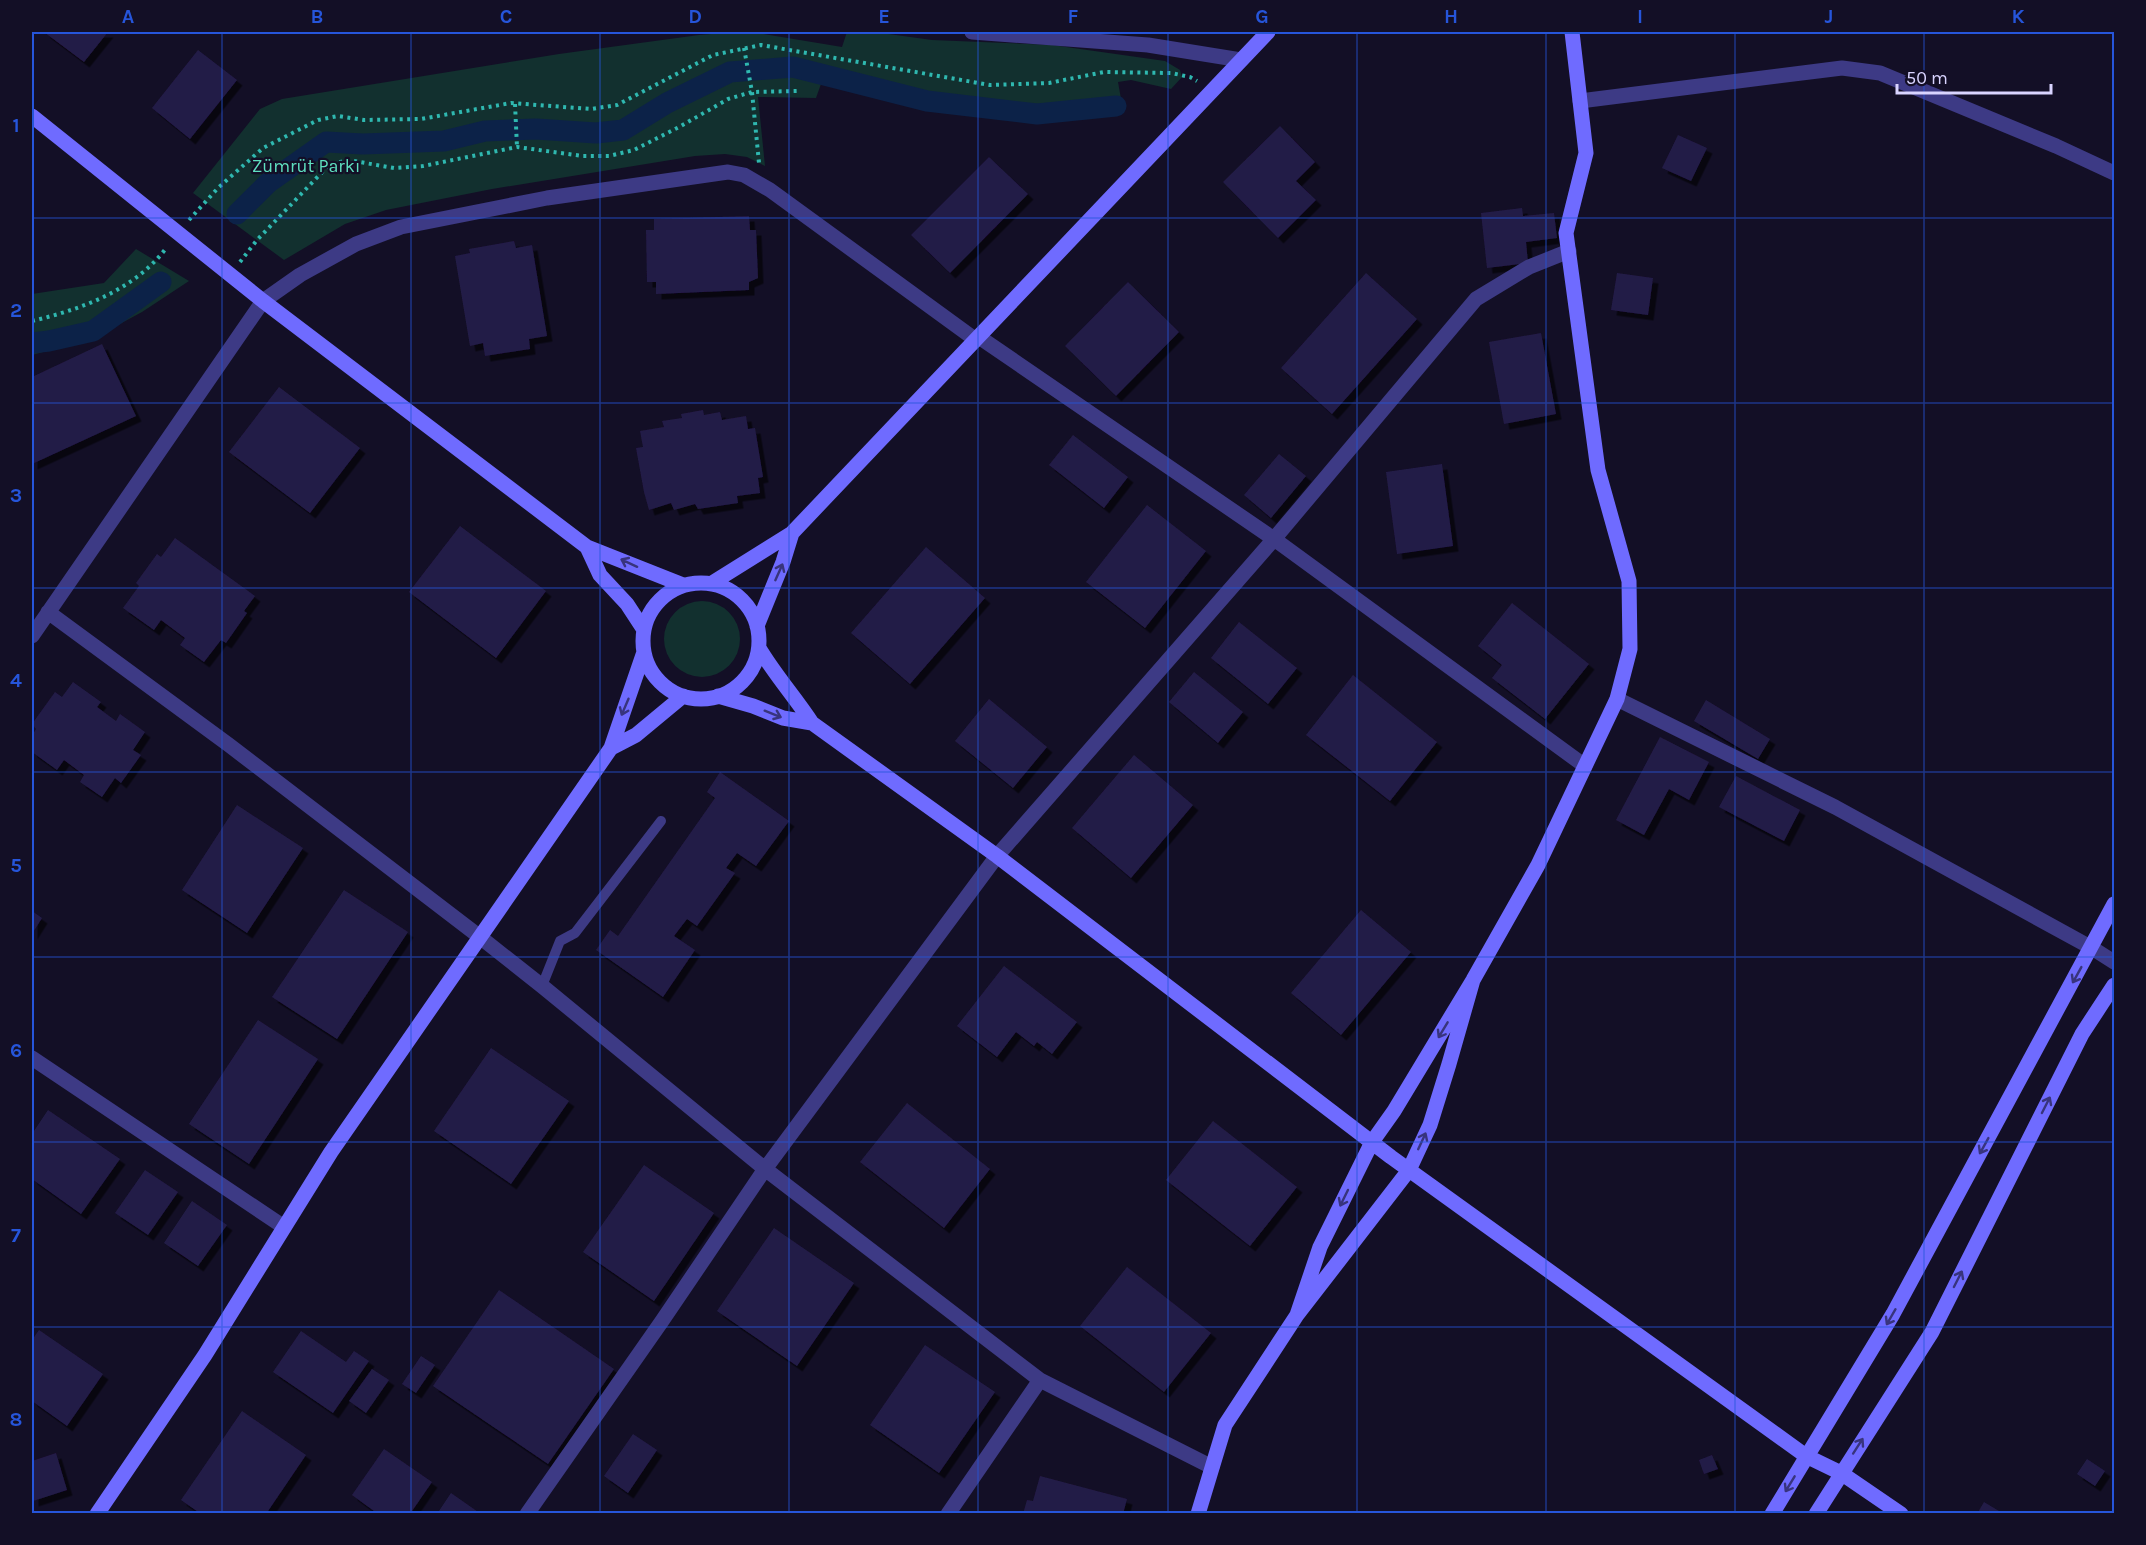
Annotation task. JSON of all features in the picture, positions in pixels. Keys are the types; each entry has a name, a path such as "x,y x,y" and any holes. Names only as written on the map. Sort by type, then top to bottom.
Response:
{"street":[{"path":"972,32 1148,45 1241,60"},
{"path":"712,583 792,533 1268,32"},
{"path":"1296,1315 1320,1247 1372,1142 1394,1111 1473,980 1538,865 1617,699 1630,649 1629,581 1598,470 1566,233 1586,153 1572,32"},
{"path":"1580,101 1842,68 1880,73 2115,173"},
{"path":"32,116 263,301 587,547 683,585"},
{"path":"32,636 263,301 300,275 356,244 401,227 547,198 728,172 744,175 770,190 977,338 1274,539 1585,766"},
{"path":"528,1514 663,1321 765,1169 996,856 1274,539 1476,298 1529,267 1569,251"},
{"path":"757,626 792,533"},
{"path":"587,547 600,575 627,604 644,630"},
{"path":"698,582 712,583 739,596 748,607 757,626 759,648 755,663 745,680 729,692 710,698 690,698 671,692 656,679 646,662 642,642 645,622 654,604 670,591 698,582"},
{"path":"48,612 229,745 480,937 765,1169 1040,1380 1212,1467"},
{"path":"759,648 774,673 794,696 812,723 996,856 1409,1170 1806,1456 1841,1473 1901,1514"},
{"path":"97,1514 205,1355 331,1152 611,748 644,652"},
{"path":"611,748 636,735 683,696"},
{"path":"718,696 783,718 812,723"},
{"path":"1617,699 1835,807 2115,962"},
{"path":"1772,1514 1893,1314 2115,904"},
{"path":"1198,1514 1225,1425 1296,1315 1409,1170 1430,1125 1473,980"},
{"path":"1816,1514 1932,1332 2082,1034 2115,985"},
{"path":"32,1058 285,1227"},
{"path":"948,1514 1040,1380"}],"lane":[{"path":"542,986 560,941 575,933 661,821"}],"path":[{"path":"32,321 96,301 141,276 177,232 218,188 263,148 318,120 338,116 364,120 421,119 474,108 515,104 591,109 617,105 713,55 762,45 990,85 1049,83 1104,72 1171,73 1190,77 1212,90"},
{"path":"744,48 751,84 759,163 753,180"},
{"path":"231,275 257,240 329,165 348,160 394,168 423,166 517,145 583,156 609,156 634,150 728,99 752,92 799,91"},
{"path":"515,104 517,145"}],"green space":[{"name":"Zümrüt Parkı","path":"751,32 842,47 847,32 874,32 932,40 1052,45 1165,61 1180,70 1182,77 1171,89 1131,80 1118,82 1123,110 1043,118 927,104 821,84 816,98 758,97 765,166 747,157 725,154 695,156 492,189 386,210 345,224 284,260 193,193 260,109 282,99 559,54"},
{"path":"136,249 189,281 142,312 92,339 32,355 32,294 104,283"},
{"path":"702,601 716,604 729,612 737,625 740,639 737,653 729,666 716,674 702,677 688,674 675,666 667,653 664,639 667,625 675,612 688,604"}],"building":[{"path":"44,32 108,32 84,62"},
{"path":"198,50 237,80 190,139 152,108"},
{"path":"1280,126 1315,162 1296,181 1316,200 1278,238 1223,182"},
{"path":"1678,135 1707,148 1691,181 1662,168"},
{"path":"989,157 1028,194 950,273 911,235"},
{"path":"1522,208 1523,216 1554,213 1557,238 1526,242 1528,263 1487,268 1481,213"},
{"path":"749,216 750,230 756,230 758,278 749,282 749,290 656,294 656,282 647,282 646,230 654,230 654,219"},
{"path":"514,241 516,248 532,245 547,336 529,339 530,349 485,356 483,343 470,346 455,256 470,253 469,249"},
{"path":"1366,273 1417,319 1332,414 1281,368"},
{"path":"1617,273 1653,278 1648,315 1611,310"},
{"path":"1128,282 1179,332 1116,396 1065,346"},
{"path":"1541,333 1556,414 1504,424 1489,342"},
{"path":"102,344 136,416 32,464 32,377"},
{"path":"279,387 360,448 310,513 229,452"},
{"path":"703,410 704,415 720,412 722,420 746,416 748,429 755,428 763,477 758,478 760,493 737,496 738,503 698,509 695,504 674,510 671,503 649,510 636,448 643,447 640,431 664,427 662,421 682,418 681,414"},
{"path":"1073,435 1128,477 1104,508 1049,465"},
{"path":"1279,454 1306,476 1271,518 1244,495"},
{"path":"1442,464 1453,546 1397,554 1386,472"},
{"path":"1147,505 1206,551 1145,628 1086,582"},
{"path":"460,526 546,591 496,658 409,592"},
{"path":"175,538 255,596 244,611 247,613 226,643 221,640 204,662 180,645 185,638 161,620 154,630 123,608 139,586 136,583 157,554 161,557"},
{"path":"926,547 985,598 910,684 851,633"},
{"path":"1512,603 1589,664 1545,719 1492,678 1502,665 1478,646"},
{"path":"1239,622 1297,668 1268,704 1211,658"},
{"path":"1194,672 1243,712 1218,743 1169,702"},
{"path":"1353,675 1437,742 1390,801 1306,735"},
{"path":"73,682 101,702 97,707 116,721 120,714 145,732 133,750 141,755 121,783 115,778 102,797 80,782 84,775 64,760 57,770 32,752 32,736 36,729 32,724 55,692 62,697"},
{"path":"989,699 1047,747 1013,788 955,741"},
{"path":"1706,700 1770,739 1758,759 1694,721"},
{"path":"1660,737 1709,762 1689,800 1669,789 1644,835 1616,820"},
{"path":"1134,755 1193,805 1131,878 1072,828"},
{"path":"720,772 789,821 756,866 737,853 726,868 735,873 697,926 687,919 674,936 695,950 663,997 596,950 610,930 618,936 715,798 707,792"},
{"path":"1736,776 1800,810 1784,841 1719,807"},
{"path":"237,805 303,848 247,933 182,890"},
{"path":"344,890 408,932 337,1039 272,997"},
{"path":"1361,910 1411,952 1341,1035 1291,993"},
{"path":"32,911 42,918 32,934"},
{"path":"1004,966 1077,1022 1052,1054 1037,1042 1034,1046 1016,1032 997,1057 957,1026"},
{"path":"258,1020 318,1059 249,1164 189,1124"},
{"path":"491,1048 569,1101 511,1184 434,1131"},
{"path":"907,1103 990,1169 944,1228 860,1162"},
{"path":"48,1110 120,1159 81,1214 32,1179 32,1134"},
{"path":"1213,1121 1297,1187 1250,1246 1166,1180"},
{"path":"644,1165 714,1213 654,1301 583,1252"},
{"path":"145,1170 178,1192 148,1235 115,1213"},
{"path":"192,1201 227,1225 198,1266 164,1243"},
{"path":"774,1228 854,1283 797,1366 717,1311"},
{"path":"1127,1267 1211,1333 1164,1392 1080,1326"},
{"path":"499,1290 614,1369 548,1464 433,1386"},
{"path":"39,1330 103,1374 67,1426 32,1401 32,1340"},
{"path":"301,1331 346,1362 354,1351 369,1361 333,1413 273,1372"},
{"path":"925,1345 995,1392 939,1473 870,1425"},
{"path":"421,1356 435,1365 416,1393 402,1384"},
{"path":"372,1369 389,1380 366,1413 349,1401"},
{"path":"242,1411 306,1455 266,1514 201,1514 181,1500"},
{"path":"633,1434 657,1450 628,1493 604,1476"},
{"path":"384,1449 432,1482 410,1514 378,1514 352,1495"},
{"path":"56,1453 67,1490 33,1501 32,1461"},
{"path":"1712,1455 1718,1469 1704,1474 1699,1460"},
{"path":"2087,1459 2105,1471 2095,1486 2077,1474"},
{"path":"1040,1476 1127,1499 1123,1514 1023,1514 1027,1500 1033,1501"},
{"path":"451,1493 481,1514 437,1514"},
{"path":"1984,1502 2004,1514 1977,1514"}],"waterway":[{"path":"237,214 268,183 326,142 363,144 444,141 485,131 536,129 596,133 623,130 667,103 730,72 793,67 927,101 1037,114 1116,106"},
{"path":"32,343 93,331 161,282"}]}
